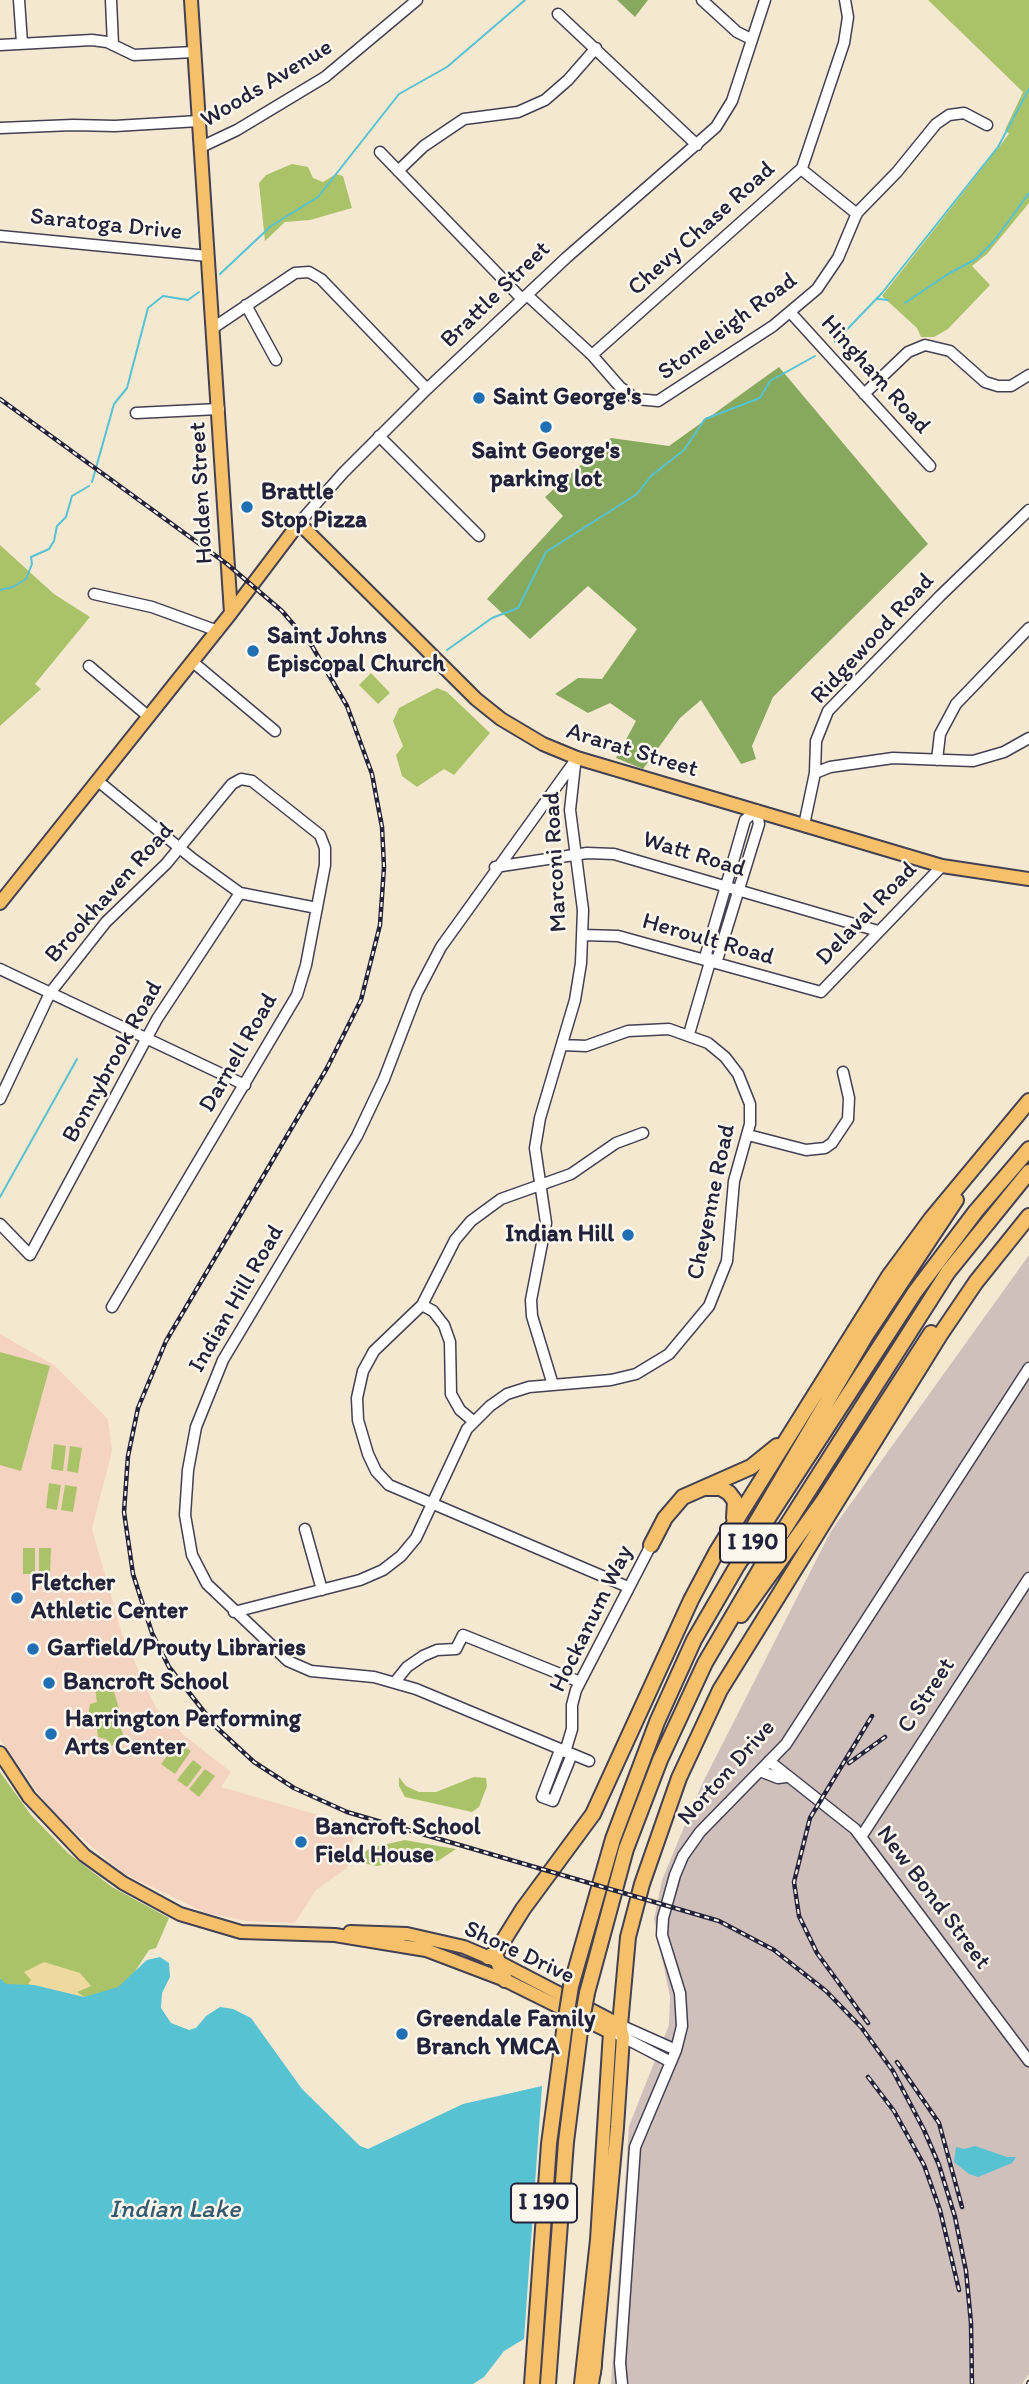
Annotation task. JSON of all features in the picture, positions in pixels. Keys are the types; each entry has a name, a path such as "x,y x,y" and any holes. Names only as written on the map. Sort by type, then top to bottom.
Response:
{"highway":[{"path":"505,1980 494,1957 523,1909 593,1814 691,1600 732,1525 901,1259 1029,1103"},
{"path":"724,1587 732,1564 773,1489 865,1337 957,1199 1029,1103"},
{"name":"I 190","path":"532,2384 550,2128 571,1986 592,1904 638,1774 694,1640 724,1587 915,1292 976,1211 1029,1149"},
{"name":"I 190","path":"549,2383 566,2141 580,2031 587,1993 626,1849 660,1760 705,1663 783,1531 948,1272 1029,1172"},
{"path":"705,1663 716,1655 823,1501 933,1331 1029,1216"},
{"path":"618,2032 628,1937 637,1900 680,1778 706,1719 760,1621 940,1335 996,1256"},
{"path":"651,1545 673,1507 694,1491 757,1464 793,1430"},
{"path":"694,1491 716,1487 729,1493 736,1506 732,1525"},
{"path":"593,2384 594,2364"}],"main road":[{"name":"Holden Street","path":"191,0 231,612"},
{"name":"Brattle Street","path":"231,612 299,523"},
{"name":"Ararat Street","path":"299,523 477,699 528,736 577,758 943,866 1029,878"},
{"path":"228,573 237,586 250,588"},
{"path":"0,903 194,663 231,612"},
{"name":"Shore Drive","path":"0,1753 24,1790 61,1833 100,1868 180,1914 225,1929 281,1935 335,1935 365,1931 407,1934 452,1943 494,1957 618,2032"},
{"name":"Shore Drive","path":"335,1935 426,1951 505,1980 618,2032"},
{"path":"594,2364 611,2206 618,2032"},
{"path":"581,2384 618,2032"}],"street":[{"path":"19,0 22,43"},
{"path":"111,0 113,45"},
{"name":"Woods Avenue","path":"201,147 237,130 326,77 417,0"},
{"path":"702,0 737,32 751,39"},
{"name":"Brattle Street","path":"299,523 379,436 427,389 525,297 697,145 725,116 738,86 765,0"},
{"name":"Chevy Chase Road","path":"592,355 801,169 845,43 848,17 845,0"},
{"path":"558,14 697,145"},
{"path":"0,45 92,40 113,45 134,55 194,52"},
{"path":"398,171 424,146 464,119 518,111 545,100 568,80 596,48"},
{"name":"Stoneleigh Road","path":"380,152 525,297 592,355 630,396 643,401 658,401 790,312 830,274 857,214 942,119 964,113 987,125"},
{"path":"0,128 199,121"},
{"path":"801,169 857,214"},
{"name":"Saratoga Drive","path":"0,236 208,256"},
{"path":"213,328 295,273 314,273 427,389"},
{"path":"246,305 275,360"},
{"name":"Hingham Road","path":"790,312 930,466"},
{"path":"864,394 908,352 925,345 950,351 985,382 998,386 1011,386 1029,375"},
{"path":"136,413 219,409"},
{"path":"379,436 480,536"},
{"name":"Ridgewood Road","path":"804,825 815,773 816,741 827,713 838,698 1029,510"},
{"path":"94,594 152,607 218,631"},
{"path":"937,760 940,734 956,704 1029,628"},
{"path":"194,663 275,731"},
{"path":"89,666 149,717"},
{"path":"815,773 830,767 885,759 973,761 1004,752 1029,738"},
{"name":"Marconi Road","path":"554,1385 534,1325 531,1300 546,1223 535,1147 577,989 583,935 570,800 577,758"},
{"name":"Indian Hill Road","path":"577,758 495,867 432,962 356,1136 235,1338 203,1405 187,1478 188,1540 203,1578 274,1651 300,1668 395,1682 436,1696 589,1760"},
{"name":"Brookhaven Road","path":"0,1099 50,993 107,922 180,848 228,788 241,779 252,780 290,810"},
{"path":"98,781 240,893 317,908"},
{"name":"Darnell Road","path":"112,1307 297,995 305,970 317,908 325,846 316,831 290,810"},
{"path":"710,962 706,954 745,820 756,810"},
{"path":"689,1034 710,962 718,957 759,824 756,810"},
{"name":"Watt Road","path":"495,867 576,855 614,853 878,931"},
{"name":"Delaval Road","path":"821,992 943,866"},
{"name":"Bonnybrook Road","path":"0,1224 30,1255 147,1038 240,893"},
{"name":"Heroult Road","path":"583,935 618,936 821,992"},
{"path":"0,969 245,1085"},
{"name":"Cheyenne Road","path":"234,1612 372,1575 392,1564 416,1538 473,1421 507,1394 636,1374 669,1354 709,1306 729,1250 734,1181 748,1135 750,1104 738,1074 717,1050 689,1034 668,1029 637,1029 586,1046 562,1045"},
{"path":"748,1135 806,1150 825,1148 832,1143 848,1119 849,1098 843,1072"},
{"path":"628,1587 394,1488 376,1471 360,1426 357,1405 361,1376 374,1351 422,1305 465,1227 495,1202 540,1182 571,1174 615,1144 643,1133"},
{"path":"422,1305 439,1317 448,1334 451,1394 460,1410 473,1421"},
{"name":"Norton Drive","path":"622,2384 634,2152 643,2123 676,2050 682,2029 682,2002 662,1928 675,1875 683,1856 700,1832 786,1744 1029,1368"},
{"path":"305,1529 322,1590"},
{"name":"Hockanum Way","path":"565,1752 572,1729 573,1700 580,1682 651,1545"},
{"name":"C Street","path":"861,1837 1029,1578"},
{"path":"395,1682 407,1667 423,1656 437,1650 456,1649 463,1634 580,1682"},
{"name":"New Bond Street","path":"769,1761 782,1769 786,1777 825,1803 861,1837 1029,2061"},
{"name":"New Bond Street","path":"760,1771 778,1778 786,1777"},
{"name":"Shore Drive","path":"618,2032 676,2050"},
{"name":"Shore Drive","path":"618,2032 671,2062"}],"shaded area":[{"path":"1029,1255 1029,2374 1022,2384 611,2384 629,2126 669,2025 670,1997 654,1919 662,1880 702,1784 831,1531"},
{"name":"Bancroft School","path":"0,1334 54,1365 108,1419 112,1451 92,1529 122,1634 156,1708 186,1737 231,1772 221,1787 356,1826 347,1868 316,1890 295,1923 247,1921 206,1913 123,1873 53,1814 0,1739"}],"green space":[{"path":"617,0 648,0 635,17"},
{"path":"928,0 1029,0 1029,203 987,254 972,266 990,285 948,329 934,337 921,337 917,328 882,296 1009,134 1005,130 1023,92"},
{"path":"292,164 308,167 313,178 323,182 336,174 343,176 352,208 310,220 285,222 265,241 259,183 266,175"},
{"path":"779,367 928,544 773,697 752,746 756,759 741,764 701,700 680,718 643,769 616,758 636,721 610,703 588,713 555,694 578,678 602,679 637,629 588,586 530,639 487,599 563,516 545,497 611,438 669,446"},
{"path":"0,545 54,594 90,617 35,684 41,689 0,726"},
{"path":"371,673 390,693 378,704 359,685"},
{"path":"437,688 447,692 490,733 454,775 444,769 417,787 402,776 396,755 403,746 393,721 399,708"},
{"path":"0,1352 50,1366 21,1471 0,1465"},
{"path":"54,1444 66,1446 63,1471 51,1469"},
{"path":"70,1446 82,1448 78,1473 67,1471"},
{"path":"49,1483 61,1485 57,1510 46,1508"},
{"path":"65,1485 77,1487 73,1512 61,1510"},
{"path":"23,1548 35,1548 35,1574 23,1574"},
{"path":"39,1548 51,1548 50,1574 39,1574"},
{"path":"110,1679 121,1715 117,1718 126,1742 109,1746 106,1739 98,1737 97,1729 92,1727 88,1716 90,1704 97,1702 95,1688 89,1684"},
{"path":"178,1742 191,1751 175,1774 161,1764"},
{"path":"193,1760 202,1767 187,1787 177,1780"},
{"path":"205,1769 215,1776 199,1797 189,1789"},
{"path":"0,1772 31,1815 68,1853 112,1887 169,1918 156,1948 149,1950 132,1976 111,1993 85,1997 33,1985 3,1985 0,1977"},
{"path":"399,1777 406,1786 419,1792 436,1792 474,1777 486,1778 487,1786 479,1807 472,1812 405,1797 399,1786"},
{"path":"405,1840 456,1849 438,1861 397,1862 377,1866 363,1863 365,1852 370,1848"}],"sand":[{"path":"44,1962 80,1973 91,1986 77,1992 84,1997 28,1984 31,1980 24,1972"}],"water":[{"name":"Indian Lake","path":"160,1957 169,1963 170,1977 162,1993 161,2008 171,2023 189,2030 196,2028 206,2016 220,2007 233,2009 251,2018 302,2089 360,2146 368,2149 463,2104 542,2086 524,2339 504,2351 484,2377 473,2384 0,2384 0,1978 6,1984 34,1985 84,1997 118,1987 147,1960"},
{"path":"975,2146 1007,2157 1016,2157 1012,2163 978,2177 969,2174 954,2162 956,2147 964,2149"}],"waterway":[{"path":"220,274 271,226 318,197 399,94 447,67 525,0"},
{"path":"835,342 882,293 998,147 1029,89"},
{"path":"905,303 976,259 994,241 1029,193"},
{"path":"92,482 114,404 127,388 148,308 163,296 188,300 199,292"},
{"path":"878,299 888,300"},
{"path":"447,650 492,618 518,608 546,552 637,494 651,476 684,450 705,419 760,398 770,381 815,356"},
{"path":"0,590 13,587 26,579 32,564 31,557 49,549 57,526 66,517 72,496 89,486"},
{"path":"0,1197 77,1059"}],"railway":[{"path":"0,399 227,564 282,611 312,646 347,706 372,774 382,827 384,867 380,925 361,1000 327,1068 166,1341 138,1408 128,1456 124,1512 133,1574 152,1633 169,1667 216,1727 254,1762 294,1788 347,1812 719,1921 774,1950 826,1991 861,2027 893,2071 939,2165 955,2217 966,2271 971,2323 972,2384"},
{"path":"868,2023 817,1953 799,1916 794,1882 810,1818 872,1716"},
{"path":"849,1763 885,1737"},
{"path":"897,2062 939,2123 962,2207"},
{"path":"868,2077 894,2111 924,2165 940,2210 959,2290"}],"place":[{"name":"Saint George's","path":"479,398"},
{"name":"Saint George's parking lot","path":"546,427"},
{"name":"Brattle Stop Pizza","path":"247,507"},
{"name":"Saint Johns Episcopal Church","path":"253,651"},
{"name":"Indian Hill","path":"628,1235"},
{"name":"Fletcher Athletic Center","path":"17,1598"},
{"name":"Garfield/Prouty Libraries","path":"33,1649"},
{"name":"Bancroft School","path":"49,1683"},
{"name":"Harrington Performing Arts Center","path":"51,1734"},
{"name":"Bancroft School Field House","path":"301,1842"},
{"name":"Greendale Family Branch YMCA","path":"402,2034"}]}
